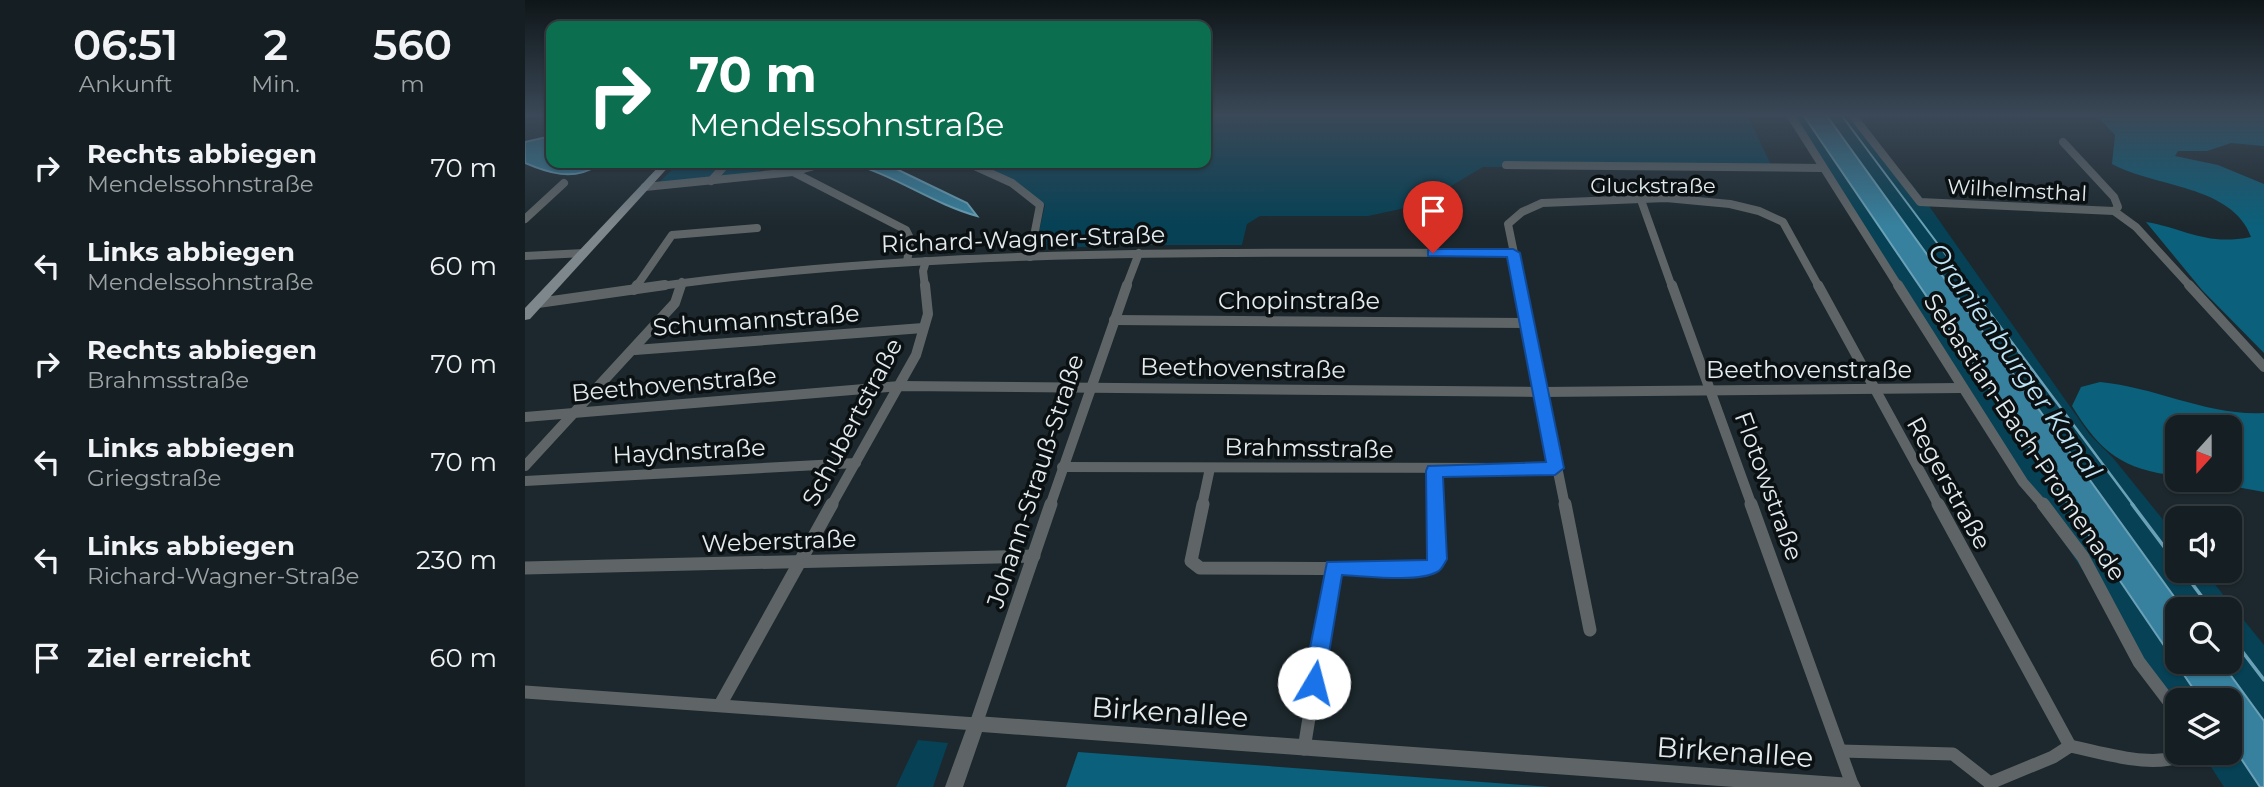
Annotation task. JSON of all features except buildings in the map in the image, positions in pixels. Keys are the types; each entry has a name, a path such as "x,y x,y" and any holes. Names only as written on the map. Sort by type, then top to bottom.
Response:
{"main road":[{"path":"525,316 662,168"}],"street":[{"name":"Sebastian-Bach-Promenade","path":"1812,153 2023,482 2064,529 2084,557 2139,662 2165,696"},
{"name":"Wilhelmsthal","path":"1882,153 1920,202 2114,211 2136,227 2264,367"},
{"name":"Wilhelmsthal","path":"2073,153 2114,197 2118,207 2114,211"},
{"path":"1506,165 1821,167"},
{"path":"711,181 723,168"},
{"path":"645,187 793,172 807,168"},
{"path":"979,168 1012,183 1040,205 1030,257"},
{"path":"793,172 906,230 911,240 907,261"},
{"path":"525,219 564,183"},
{"name":"Flotowstraße","path":"1641,201 1712,390 1852,787"},
{"name":"Gluckstraße","path":"1513,253 1508,224 1522,212 1542,203 1736,203 1763,210"},
{"name":"Regerstraße","path":"1763,210 1783,222 2070,746"},
{"path":"634,290 672,235 757,228"},
{"path":"525,256 584,253"},
{"name":"Richard-Wagner-Straße","path":"538,303 682,282 907,261 1139,253 1513,253"},
{"name":"Johann-Strauß-Straße","path":"976,723 1089,387 1139,253"},
{"path":"1513,253 1590,630"},
{"name":"Schubertstraße","path":"720,705 916,355 928,314 923,271 926,261"},
{"path":"525,466 635,350 675,303 682,282"},
{"name":"Chopinstraße","path":"1114,320 1526,323"},
{"name":"Schumannstraße","path":"635,350 923,328"},
{"name":"Beethovenstraße","path":"525,417 900,386 1541,392 1961,388"},
{"name":"Haydnstraße","path":"525,481 856,463"},
{"name":"Brahmsstraße","path":"1062,467 1434,471 1555,468"},
{"path":"1210,468 1191,561 1199,568 1424,569 1433,566 1437,559 1434,471"},
{"name":"Weberstraße","path":"525,568 1034,556"},
{"path":"1304,749 1333,568"},
{"name":"Birkenallee","path":"525,692 1852,787"},
{"path":"954,787 976,723"},
{"path":"1841,751 1953,754 1991,785 2053,757 2070,746 2165,760"}],"shaded area":[{"path":"525,153 546,153 546,168 593,168 579,173 561,174 525,163"},
{"path":"1211,153 1765,153 1772,167 1483,167 1419,205 1368,216 1260,216 1247,224 1242,245 1129,245 1035,249 1045,205 1018,183 986,168 1211,168"},
{"path":"1810,153 1829,153 2165,647 2165,674 2183,674 2193,688 2165,688 2165,697"},
{"path":"1829,153 1854,153 2174,597 2165,597 2165,647"},
{"path":"1854,153 1886,153 1929,206 2090,435 2114,459 2165,522 2165,583 2214,583 2225,597 2174,597"},
{"path":"2113,153 2177,153 2175,156 2218,165 2264,184 2264,353 2202,290 2146,222 2208,238 2251,237 2242,220 2210,197 2129,172 2112,164"},
{"path":"673,168 764,168 747,177 655,187"},
{"path":"867,168 894,168 967,203 977,216 961,211"},
{"path":"2100,382 2141,389 2222,410 2264,413 2264,492 2242,488 2242,415 2165,415 2165,474 2158,473 2127,463 2103,447 2093,436 2072,406 2081,387"},
{"path":"2242,618 2264,645 2264,721 2230,674 2242,674"},
{"path":"2183,674 2230,674 2240,688 2193,688"},
{"path":"2242,691 2264,721 2264,787 2260,787 2242,760"},
{"path":"918,740 948,743 933,787 896,787"},
{"path":"1078,752 1551,787 1066,787"},
{"path":"2242,760 2260,787 2224,787 2210,765 2242,765"}],"waterway":[{"name":"Oranienburger Kanal","path":"1869,153 1970,287"},
{"name":"Oranienburger Kanal","path":"1969,285 2134,506"},
{"path":"2132,504 2165,548"},
{"path":"2192,583 2202,597"},
{"path":"2242,651 2264,680"}],"route":[{"path":"1314,683 1333,568 1424,569 1433,566 1437,559 1434,471 1555,468 1513,253 1433,253"}]}
